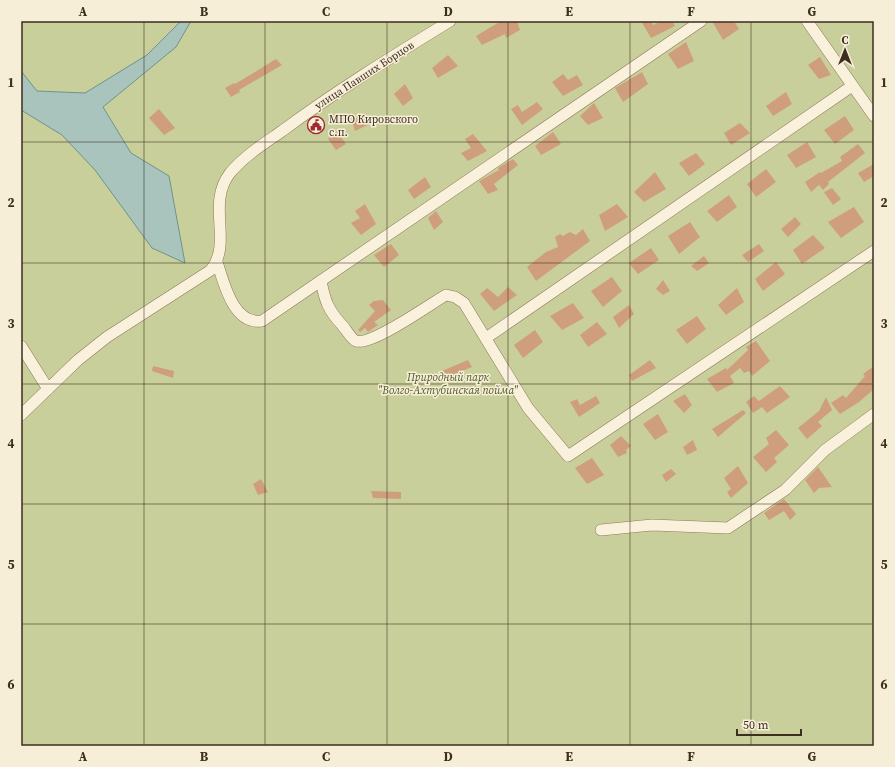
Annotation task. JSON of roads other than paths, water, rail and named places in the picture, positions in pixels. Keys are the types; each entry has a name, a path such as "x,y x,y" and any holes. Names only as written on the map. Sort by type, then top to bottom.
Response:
{"street":[{"name":"улица Павших Борцов","path":"214,266 220,251 218,204 221,189 230,173 251,153 330,95 450,21"},
{"path":"21,415 78,360 107,337 214,266 233,304 246,318 254,322 262,321 701,21"},
{"path":"807,21 874,116"},
{"path":"486,338 852,86"},
{"path":"321,281 325,302 330,311 355,340 364,342 391,329 446,295 455,297 464,303 528,408 568,456 874,251"},
{"path":"21,346 48,389"},
{"path":"600,530 652,525 728,528 785,490 825,450 874,414"}],"water":[{"path":"181,21 191,21 176,47 103,107 131,153 169,176 185,263 152,248 95,170 62,135 21,110 21,71 37,91 85,93 147,55"}],"place":[{"name":"МПО Кировского с.п.","path":"316,125"}],"park label":[{"name":"Природный парк \"Волго-Ахтубинская пойма\"","path":"448,383"}]}
